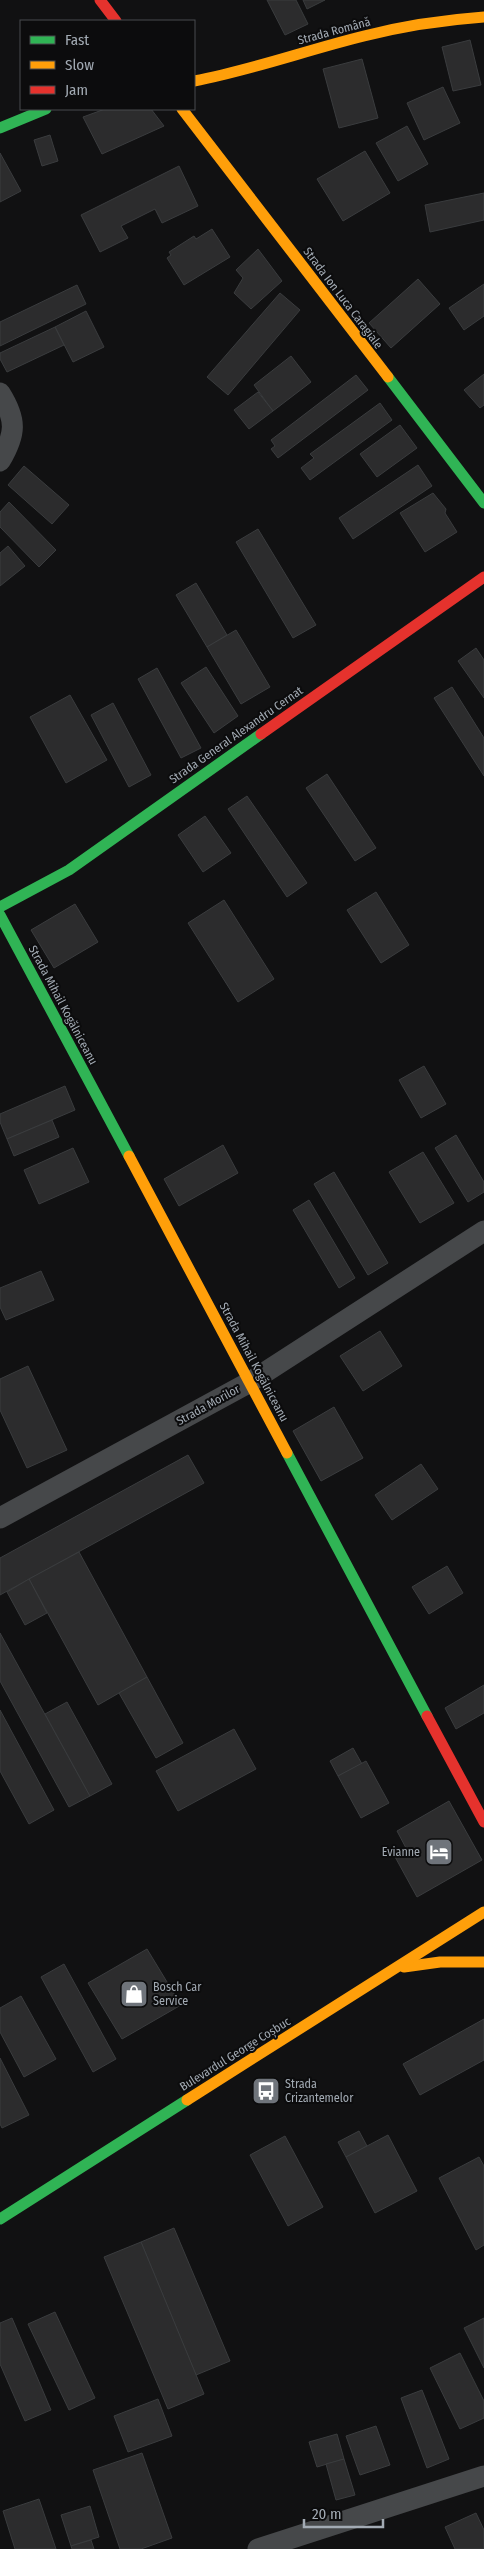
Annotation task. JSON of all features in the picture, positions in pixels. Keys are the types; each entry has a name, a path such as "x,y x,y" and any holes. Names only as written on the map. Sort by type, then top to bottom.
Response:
{"street":[{"path":"100,0 115,20"},
{"name":"Strada Română","path":"195,81 232,75 364,36 415,25 484,17"},
{"path":"0,128 44,110"},
{"name":"Strada Ion Luca Caragiale","path":"183,110 484,503"},
{"path":"0,393 14,424 10,445 0,461"},
{"name":"Strada General Alexandru Cernat","path":"0,907 68,870 484,577"},
{"name":"Strada Mihail Kogălniceanu","path":"0,915 484,1822"},
{"name":"Strada Morilor","path":"0,1518 250,1382 484,1231"},
{"name":"Bulevardul George Coșbuc","path":"0,2219 484,1912"},
{"path":"396,1969 440,1962 484,1962"},
{"path":"258,2549 484,2476"}],"building":[{"path":"267,0 296,0 308,24 285,35"},
{"path":"303,0 325,0 307,9"},
{"path":"470,40 481,85 453,91 442,47"},
{"path":"362,59 378,118 339,128 323,69"},
{"path":"443,87 460,123 424,140 407,103"},
{"path":"102,110 152,110 164,126 102,154 83,117"},
{"path":"407,126 428,164 398,181 376,143"},
{"path":"50,135 58,161 42,166 34,140"},
{"path":"365,151 390,193 343,221 317,179"},
{"path":"0,153 21,191 0,202"},
{"path":"179,166 198,206 162,223 155,209 121,226 128,238 100,252 81,215"},
{"path":"484,193 484,220 430,232 425,205"},
{"path":"212,229 230,257 184,285 167,258 171,255 169,252 194,236 196,239"},
{"path":"258,249 282,281 251,309 234,293 243,278 236,270"},
{"path":"418,279 440,304 391,348 369,323"},
{"path":"484,284 484,316 464,330 449,308"},
{"path":"77,285 86,304 0,346 0,322"},
{"path":"280,293 300,310 228,395 207,377"},
{"path":"86,311 104,347 73,362 55,327"},
{"path":"55,327 64,345 7,372 0,359 0,353"},
{"path":"291,356 311,382 273,411 254,385"},
{"path":"484,374 484,405 480,408 464,390"},
{"path":"356,375 368,390 278,458 271,449 275,446 271,440"},
{"path":"258,392 273,411 249,429 234,410"},
{"path":"380,403 392,420 310,480 301,468 314,458 310,454"},
{"path":"400,425 417,448 377,477 360,454"},
{"path":"418,465 432,486 353,539 339,518"},
{"path":"24,466 69,505 52,524 8,485"},
{"path":"433,493 446,509 445,513 457,532 425,552 400,513"},
{"path":"9,502 56,550 39,567 0,527 0,512"},
{"path":"258,529 316,625 293,638 236,542"},
{"path":"8,546 25,566 0,586 0,553"},
{"path":"196,583 227,635 207,647 176,595"},
{"path":"236,630 270,687 241,704 207,647"},
{"path":"476,648 484,660 484,698 458,661"},
{"path":"206,667 238,716 214,733 181,683"},
{"path":"157,668 201,748 181,758 138,679"},
{"path":"452,687 484,738 484,776 434,698"},
{"path":"70,695 107,760 66,783 30,717"},
{"path":"113,703 151,775 129,787 91,715"},
{"path":"327,774 376,848 355,861 306,788"},
{"path":"247,796 307,883 287,897 228,809"},
{"path":"205,816 231,853 203,872 178,835"},
{"path":"376,892 409,945 381,963 347,910"},
{"path":"224,900 274,979 238,1002 188,923"},
{"path":"75,904 98,942 54,968 31,930"},
{"path":"424,1066 446,1104 421,1118 399,1080"},
{"path":"65,1086 75,1110 7,1139 0,1122 0,1114"},
{"path":"52,1120 59,1137 14,1156 7,1139"},
{"path":"456,1135 484,1182 484,1192 468,1202 435,1148"},
{"path":"223,1145 238,1173 179,1206 164,1179"},
{"path":"73,1148 89,1182 39,1204 24,1170"},
{"path":"423,1152 454,1203 420,1223 389,1172"},
{"path":"334,1172 388,1263 368,1275 314,1184"},
{"path":"309,1200 355,1278 339,1288 293,1210"},
{"path":"41,1271 54,1300 6,1320 0,1307 0,1288"},
{"path":"380,1331 402,1366 363,1391 340,1356"},
{"path":"28,1366 67,1450 27,1468 0,1410 0,1379"},
{"path":"334,1407 363,1458 321,1481 293,1431"},
{"path":"188,1455 204,1483 0,1595 0,1558"},
{"path":"421,1464 438,1489 392,1520 375,1495"},
{"path":"79,1552 147,1677 98,1705 29,1579"},
{"path":"447,1566 463,1593 429,1614 412,1587"},
{"path":"29,1579 47,1613 25,1625 7,1592"},
{"path":"0,1633 90,1796 69,1807 0,1681"},
{"path":"147,1677 183,1743 156,1758 119,1693"},
{"path":"484,1685 484,1713 456,1729 445,1708"},
{"path":"67,1702 112,1784 90,1796 45,1714"},
{"path":"0,1710 54,1810 29,1824 0,1771"},
{"path":"234,1729 256,1769 178,1811 156,1771"},
{"path":"353,1748 362,1764 338,1776 330,1761"},
{"path":"366,1761 389,1803 361,1818 338,1776"},
{"name":"Evianne","path":"449,1801 482,1860 417,1897 394,1855 406,1848 397,1831"},
{"name":"Bosch Car Service","path":"147,1949 181,2005 122,2039 88,1983"},
{"path":"64,1964 116,2059 93,2072 41,1977"},
{"path":"21,1996 56,2059 24,2077 0,2032 0,2008"},
{"path":"484,2019 484,2060 420,2095 403,2064"},
{"path":"0,2058 29,2115 2,2128 0,2124"},
{"path":"359,2131 367,2146 346,2157 338,2142"},
{"path":"388,2135 417,2191 375,2213 346,2157"},
{"path":"285,2136 323,2207 288,2226 250,2155"},
{"path":"479,2157 484,2166 484,2245 476,2250 439,2178"},
{"path":"174,2228 230,2361 196,2375 141,2242"},
{"path":"141,2242 204,2394 168,2409 104,2257"},
{"path":"55,2312 95,2398 69,2410 28,2324"},
{"path":"12,2318 51,2410 25,2421 0,2364 0,2323"},
{"path":"484,2318 484,2368 464,2328"},
{"path":"460,2353 484,2401 484,2418 460,2429 430,2368"},
{"path":"422,2390 449,2459 427,2468 401,2398"},
{"path":"158,2399 172,2436 128,2452 114,2416"},
{"path":"376,2426 390,2465 360,2475 346,2436"},
{"path":"337,2434 344,2459 317,2467 309,2442"},
{"path":"142,2453 172,2538 141,2549 120,2549 93,2470"},
{"path":"344,2459 355,2495 336,2500 326,2464"},
{"path":"39,2499 56,2549 15,2549 3,2511"},
{"path":"90,2506 99,2537 71,2546 61,2515"},
{"path":"476,2513 484,2530 484,2549 455,2549 445,2527"},
{"path":"91,2540 94,2549 72,2549 71,2546"}],"traffic: fast":[{"path":"0,128 44,110"},
{"path":"388,377 484,503"},
{"path":"0,907 69,870 261,734"},
{"path":"0,915 129,1156"},
{"path":"287,1453 427,1716"},
{"path":"0,2219 187,2100"}],"traffic: slow":[{"path":"195,81 379,32 423,24 484,17"},
{"path":"183,110 388,377"},
{"path":"129,1156 287,1453"},
{"path":"187,2100 484,1912"},
{"path":"404,1967 440,1962 484,1962"}],"traffic: jam":[{"path":"100,0 115,20"},
{"path":"261,734 484,577"},
{"path":"427,1716 484,1822"}],"place":[{"name":"Evianne","path":"439,1852"},
{"name":"Bosch Car Service","path":"134,1994"},
{"name":"Strada Crizantemelor","path":"266,2091"}]}
